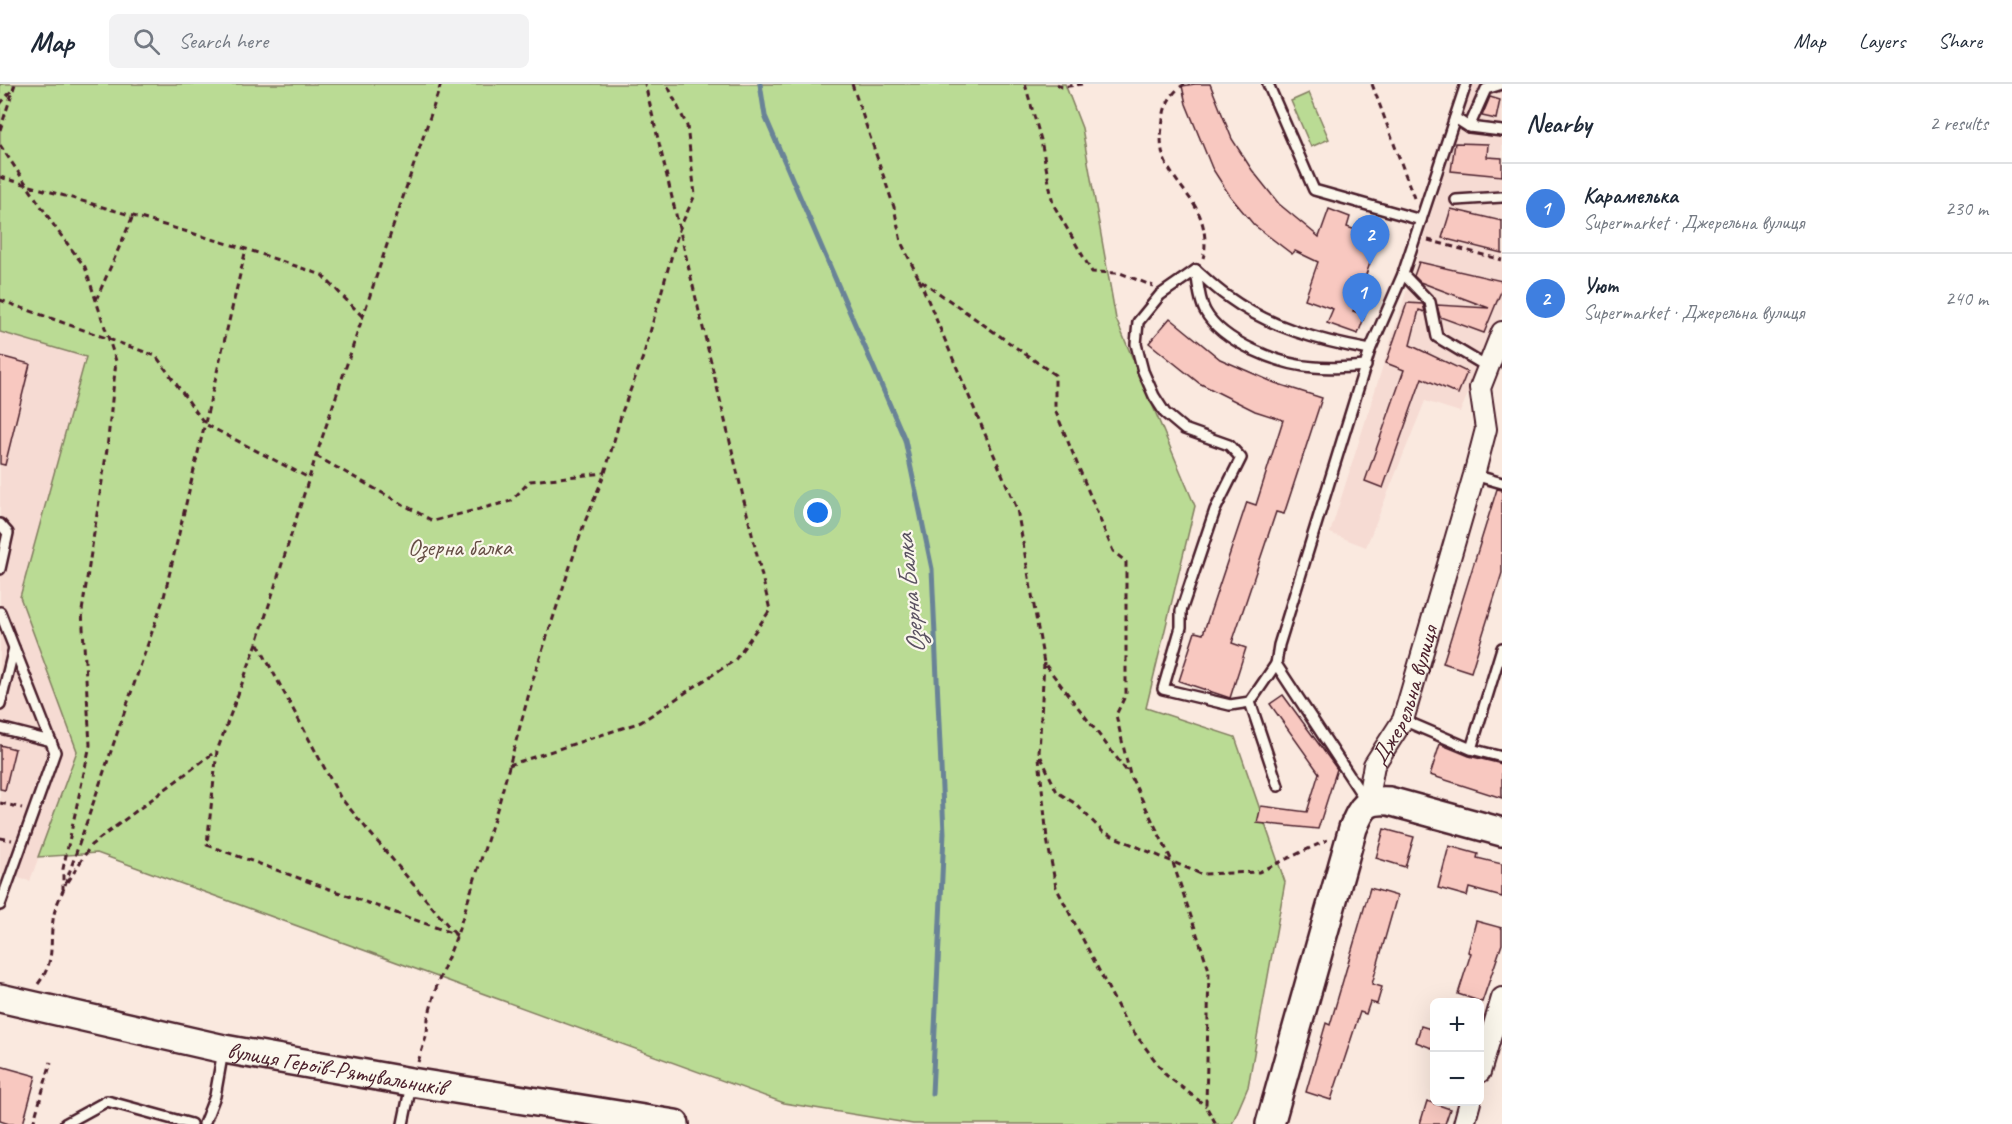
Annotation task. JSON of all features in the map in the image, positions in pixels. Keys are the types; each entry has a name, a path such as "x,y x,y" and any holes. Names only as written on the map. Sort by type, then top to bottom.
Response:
{"main road":[{"path":"1367,803 1377,800 1389,801 1502,832"},
{"name":"Джерельна вулиця","path":"1270,1124 1353,828 1367,803"},
{"name":"вулиця Героїв-Рятувальників","path":"0,998 224,1048 411,1082 675,1124"}],"street":[{"name":"Джерельна вулиця","path":"1367,803 1374,765 1403,720 1474,475 1486,429 1480,388 1502,332"},
{"path":"1484,1056 1502,998"},
{"path":"1464,1124 1469,1106"}],"lane":[{"path":"1268,84 1314,190 1421,220"},
{"path":"1196,270 1160,295 1138,321 1136,344 1143,371 1154,396 1165,413 1184,429 1229,445 1241,458 1215,510 1181,611 1181,627 1163,689 1230,705 1250,702 1276,664 1279,645 1370,350 1403,274 1466,84"},
{"path":"1469,127 1486,89 1502,84"},
{"path":"1455,118 1469,127 1502,131"},
{"path":"1456,200 1502,197"},
{"path":"1196,270 1228,297 1284,328 1340,345 1370,350"},
{"path":"1196,270 1204,310 1216,327 1240,342 1274,358 1313,367 1366,366"},
{"path":"1403,274 1430,302 1437,337 1488,368"},
{"path":"1474,475 1502,483"},
{"path":"0,524 8,533 0,569"},
{"path":"0,612 55,752 0,905"},
{"path":"0,705 14,648"},
{"path":"1471,749 1502,648"},
{"path":"1276,664 1367,803"},
{"path":"1250,702 1278,786"},
{"path":"1403,720 1471,749 1502,756"},
{"path":"0,728 51,741"},
{"path":"204,1124 215,1096 224,1048"},
{"path":"403,1124 411,1082"},
{"path":"65,1124 106,1101 191,1124"}],"path":[{"path":"441,84 316,456 257,643 217,751 207,845 457,935"},
{"path":"509,765 641,722 735,660 770,610 645,84"},
{"path":"411,1082 427,1034 428,1018 437,985 457,935 533,679 584,524 605,473 622,412 643,357 679,230 695,195 687,126 667,84"},
{"path":"852,84 894,207 901,242 1017,509 1044,663 1039,753 1047,839 1056,887 1124,1018 1166,1075 1206,1106 1216,1124"},
{"path":"1025,84 1041,140 1053,204 1092,272 1120,273 1154,286 1160,295"},
{"path":"1057,84 1062,87 1082,84"},
{"path":"1185,84 1178,87 1165,108 1160,140 1168,166 1196,206 1204,231 1205,253 1196,270"},
{"path":"1372,84 1421,220"},
{"path":"0,104 14,86"},
{"path":"0,130 14,86"},
{"path":"0,145 57,230 85,267 116,361 107,449 82,611 90,746 63,869 63,889"},
{"path":"0,177 246,249 322,275 363,317"},
{"path":"96,300 133,216"},
{"path":"1416,236 1502,260"},
{"path":"28,1004 36,987 48,971 53,918 164,597 246,249"},
{"path":"919,279 1055,375 1054,410 1113,551 1126,561 1126,694 1116,715 1130,775"},
{"path":"0,300 156,356 205,424 309,478"},
{"path":"316,456 433,521 511,501 530,482 605,473"},
{"path":"257,643 340,797 457,935"},
{"path":"1044,663 1130,775 1173,863 1209,970 1206,1106"},
{"path":"63,889 91,845 217,751"},
{"path":"1039,753 1057,792 1076,804 1103,832 1201,874 1259,873 1353,828"},
{"path":"0,803 34,811"},
{"path":"33,1124 51,1062"}],"shaded area":[{"path":"1472,84 1502,84 1502,315 1460,412 1425,401 1366,547 1330,533"},
{"path":"0,332 86,357 20,597 77,751 30,881 0,874"}],"green space":[{"name":"Озерна балка","path":"0,84 1065,84 1082,128 1116,319 1195,506 1146,708 1235,737 1285,882 1248,1087 1232,1124 913,1124 784,1103 97,853 38,857 77,751 20,597 86,357 0,332"},
{"path":"1309,93 1329,139 1311,147 1291,101"}],"building":[{"path":"1210,84 1232,139 1252,170 1279,204 1319,237 1329,209 1350,217 1347,227 1379,238 1353,311 1365,315 1358,334 1327,323 1333,309 1305,299 1318,262 1295,251 1292,254 1254,225 1230,196 1212,168 1186,104 1182,86"},
{"path":"1490,97 1500,100 1496,119 1482,116"},
{"path":"1455,143 1488,144 1487,157 1502,158 1502,176 1451,171"},
{"path":"1451,209 1502,221 1502,253 1442,238"},
{"path":"1419,262 1502,281 1502,289 1484,333 1440,317 1437,305 1489,308 1420,282 1414,276"},
{"path":"1407,303 1423,304 1425,312 1419,310 1410,345 1467,372 1458,394 1422,378 1383,488 1365,481 1404,370 1386,363"},
{"path":"1170,318 1220,359 1275,383 1322,398 1284,514 1276,512 1232,643 1246,648 1230,698 1179,681 1195,632 1203,634 1247,502 1256,505 1283,420 1255,411 1199,383 1149,343"},
{"path":"0,356 30,364 5,465 0,464"},
{"path":"1497,489 1502,490 1502,573 1471,672 1443,663"},
{"path":"1283,695 1337,769 1318,829 1257,823 1261,806 1307,812 1319,773 1270,704"},
{"path":"1440,744 1469,756 1502,764 1502,798 1430,775"},
{"path":"0,745 15,749 5,790 0,789"},
{"path":"1384,829 1414,837 1405,867 1376,858"},
{"path":"1449,846 1478,854 1477,858 1502,864 1502,897 1469,888 1467,896 1438,888"},
{"path":"1370,888 1397,896 1372,984 1382,987 1377,1004 1370,1002 1366,1014 1360,1012 1331,1100 1306,1092 1326,1023 1330,1025"},
{"path":"1476,921 1502,928 1502,944 1483,998 1470,998 1458,994 1471,953 1468,952"},
{"path":"1421,1026 1430,1029 1430,1047 1416,1042"},
{"path":"0,1066 36,1076 23,1124 9,1124 0,1121"},
{"path":"1427,1101 1430,1102 1430,1106 1450,1109 1445,1124 1420,1124"}],"waterway":[{"name":"Озерна Балка","path":"760,84 765,116 905,440 932,569 944,833 932,1094"}],"place":[{"name":"Уют","path":"1370,265"},
{"name":"Карамелька","path":"1362,323"}]}
